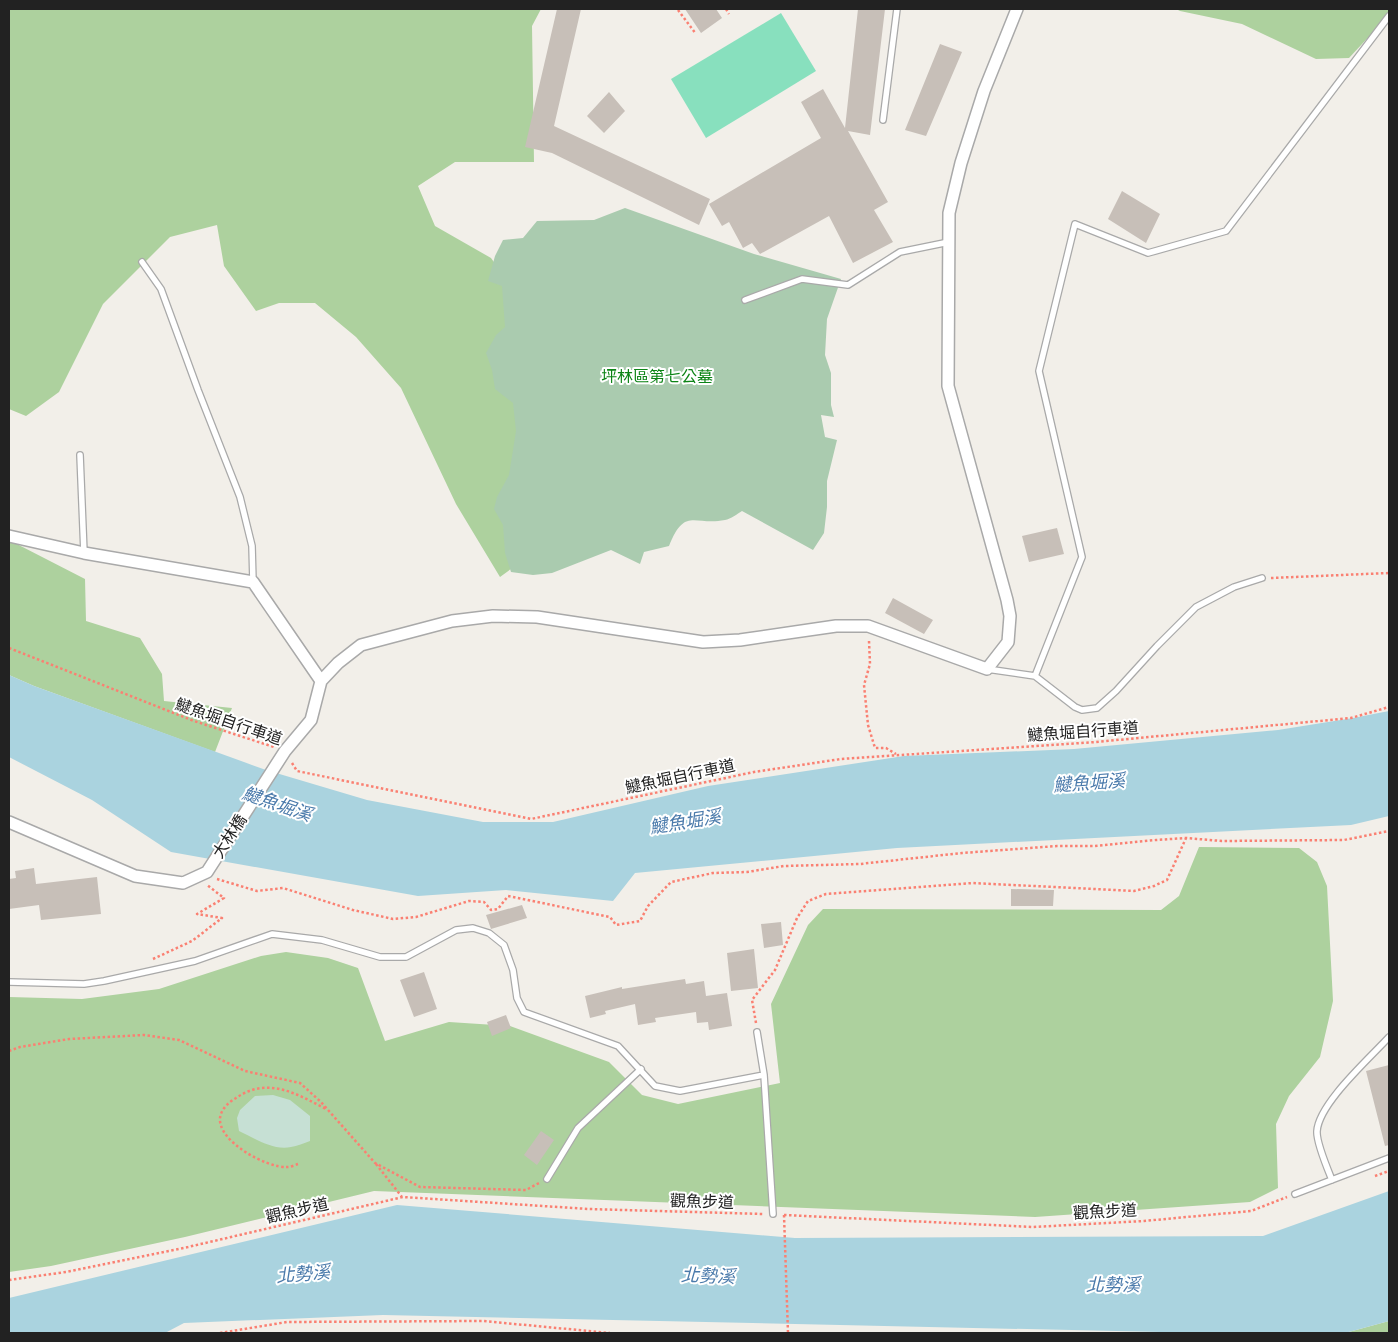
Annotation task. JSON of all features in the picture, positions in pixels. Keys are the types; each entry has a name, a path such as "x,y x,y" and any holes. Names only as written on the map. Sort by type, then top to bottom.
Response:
{"street":[{"path":"9,536 84,554 254,582 321,682 338,663 361,645 452,621 493,616 537,617 703,642 740,640 836,626 868,626 986,669 1008,642 1010,616 1005,591 948,386 949,213 961,163 984,91 1017,9"},
{"name":"大林橋","path":"201,874 285,751 311,720 321,682"},
{"path":"9,822 135,876 183,883 201,874"}],"lane":[{"path":"882,120 897,9"},
{"path":"1035,676 1082,556 1038,371 1075,224 1148,253 1226,231 1389,16"},
{"path":"745,300 802,279 848,285 900,252 949,242"},
{"path":"142,262 160,289 240,497 252,546 254,582"},
{"path":"80,456 84,554"},
{"path":"986,669 1035,676 1075,707 1082,710 1097,708 1116,692 1157,646 1196,607 1234,587 1262,578"},
{"path":"9,982 84,984 104,981 194,961 272,934 322,940 380,957 406,957 456,930 472,928 489,932 504,945 512,970 516,998 524,1012 618,1046 655,1086 680,1091 764,1076"},
{"path":"757,1032 764,1076 773,1214"},
{"path":"1332,1180 1326,1167 1317,1132 1324,1108 1389,1037"},
{"path":"547,1179 578,1128 641,1069"},
{"path":"1295,1194 1389,1158"}],"path":[{"path":"726,9 729,14"},
{"path":"678,10 696,34"},
{"path":"1262,578 1389,574"},
{"path":"868,626 870,664 864,684 868,725 875,748 886,748 897,755"},
{"name":"𩻸魚堀自行車道","path":"9,648 194,721 285,751 296,771 531,819 754,772 842,759 1096,742 1351,718 1389,707"},
{"path":"201,874 257,891 283,888 353,910 393,919 416,917 469,901 484,902 491,910 498,908 508,896 610,916 616,925 640,921 648,906 671,882 713,873 747,872 784,866 860,864 962,853 1057,846 1095,846 1186,838 1222,841 1344,840 1389,831"},
{"path":"757,1032 752,1000 775,970 797,918 808,901 826,894 973,883 1134,891 1154,886 1167,880 1186,838"},
{"path":"148,961 192,941 222,918 197,914 224,898 201,874"},
{"path":"9,1051 20,1047 69,1039 144,1035 179,1040 245,1071 300,1083 329,1111 403,1197"},
{"path":"298,1164 286,1168 257,1159 234,1144 223,1129 220,1118 226,1104 241,1094 262,1088 282,1088 329,1111"},
{"path":"375,1163 420,1187 526,1190 547,1179"},
{"path":"1371,1177 1389,1171"},
{"name":"觀魚步道","path":"9,1280 66,1272 188,1247 403,1197 589,1209 773,1214 1033,1227 1251,1211 1295,1194"},
{"path":"784,1215 788,1333"},
{"path":"220,1333 287,1322 463,1321 483,1321 610,1333"}],"green space":[{"path":"9,9 541,9 532,26 534,162 455,162 418,186 435,226 491,258 532,315 519,563 500,577 456,504 401,388 356,337 315,303 279,303 256,311 224,266 217,225 170,237 103,304 59,392 26,416 9,409"},
{"path":"1176,9 1389,9 1389,15 1349,58 1316,59 1242,24"},
{"path":"781,13 816,71 706,138 671,79"},
{"name":"坪林區第七公墓","path":"625,208 754,254 841,279 827,319 825,355 831,373 831,405 834,417 821,415 825,437 837,440 827,481 824,533 813,550 742,511 732,518 725,520 691,520 686,522 680,526 669,546 644,552 640,564 611,550 552,573 533,575 511,572 505,553 503,525 494,509 497,497 509,475 516,431 513,403 495,389 492,370 486,353 496,335 505,327 502,286 488,281 495,256 503,240 523,238 537,221 594,220"},
{"path":"9,540 85,579 86,621 140,638 162,674 164,701 232,708 215,752 34,686 9,675"},
{"path":"1199,847 1299,848 1317,862 1327,886 1333,1001 1320,1057 1289,1096 1276,1124 1278,1188 1250,1202 1035,1217 374,1191 185,1237 51,1266 9,1272 9,997 82,999 159,989 261,956 286,952 328,958 358,968 385,1041 449,1022 510,1026 609,1062 642,1095 678,1104 780,1083 771,1004 808,925 823,909 1161,910 1179,896"},
{"path":"273,1095 290,1100 310,1116 310,1141 284,1148 271,1146 239,1131 237,1118 240,1110 255,1096"},
{"path":"1389,1321 1389,1333 1345,1333"}],"water":[{"name":"𩻸魚堀溪","path":"9,675 34,686 266,770 367,800 483,822 553,822 708,786 904,756 1074,749 1278,730 1389,711 1389,816 1351,825 897,848 635,873 613,901 506,890 418,896 171,852 92,800 9,757"},
{"name":"北勢溪","path":"1389,1191 1389,1321 1345,1333 1205,1333 383,1315 184,1323 165,1333 9,1333 9,1298 397,1205 795,1238 1263,1236"}],"building":[{"path":"557,9 581,9 554,126 710,199 699,225 552,153 525,147"},
{"path":"685,9 716,9 722,18 701,33"},
{"path":"858,9 885,9 870,135 848,131 888,202 874,210 893,242 853,263 829,216 760,254 752,243 743,248 729,222 722,226 709,204 821,138 801,102 823,89 845,128"},
{"path":"940,44 962,52 926,136 905,130"},
{"path":"609,92 625,111 604,133 587,116"},
{"path":"1122,191 1160,214 1146,243 1108,219"},
{"path":"1057,528 1064,554 1029,562 1022,536"},
{"path":"893,598 933,620 924,634 885,613"},
{"path":"34,868 36,884 97,877 101,914 41,920 39,905 9,909 9,879 16,878 15,871"},
{"path":"1011,889 1054,890 1053,906 1011,906"},
{"path":"522,905 527,918 491,929 486,915"},
{"path":"781,922 783,945 764,948 761,924"},
{"path":"754,949 758,988 731,991 727,953"},
{"path":"424,972 437,1009 414,1017 400,980"},
{"path":"685,979 686,984 704,981 706,996 727,993 732,1026 709,1030 708,1022 697,1023 696,1012 655,1018 656,1022 638,1025 635,1004 605,1011 606,1014 590,1018 585,996 622,987 622,989"},
{"path":"506,1015 511,1028 492,1036 487,1022"},
{"path":"1389,1065 1389,1145 1385,1146 1366,1071"},
{"path":"541,1131 554,1140 537,1165 524,1155"}]}
